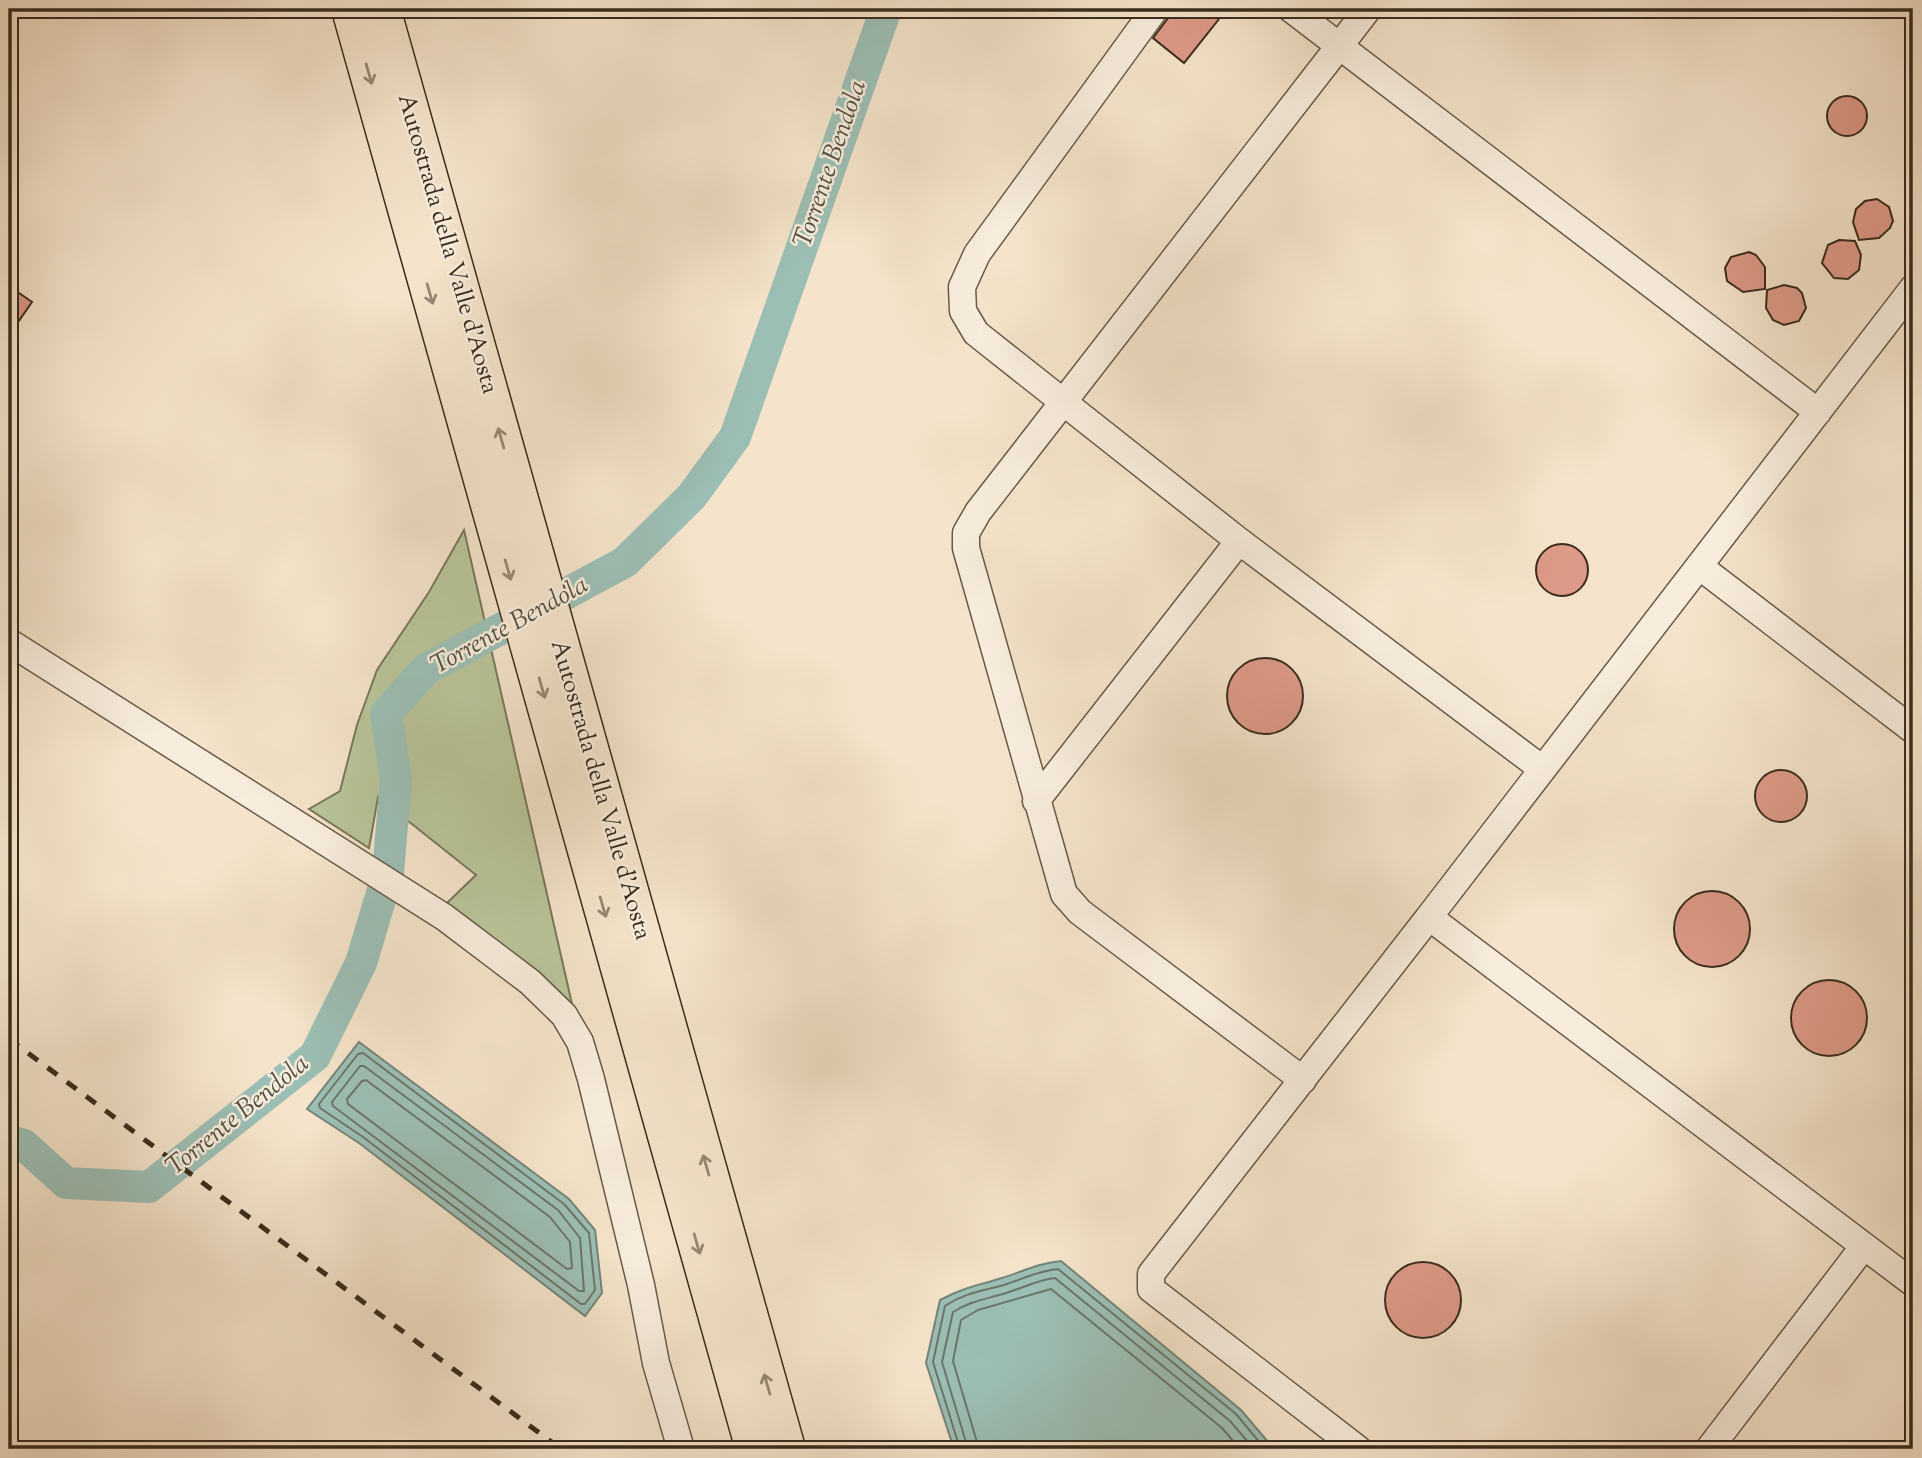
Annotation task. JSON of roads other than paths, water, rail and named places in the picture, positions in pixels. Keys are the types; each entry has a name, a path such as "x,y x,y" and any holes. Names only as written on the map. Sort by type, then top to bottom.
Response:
{"highway":[{"name":"Autostrada della Valle d'Aosta","path":"351,9 506,510 786,1449"},
{"name":"Autostrada della Valle d'Aosta","path":"381,9 506,510"},
{"name":"Autostrada della Valle d'Aosta","path":"535,612 755,1449"}],"street":[{"path":"1155,9 977,254 962,287 963,311 976,333 1062,403 1541,768"},
{"path":"1291,9 1818,412"},
{"path":"1303,1080 1080,912 1063,894 966,548 966,533 978,512 1368,9"},
{"path":"1358,1449 1151,1289 1150,1274 1303,1080 1913,288"},
{"path":"1036,801 1240,541"},
{"path":"1699,566 1913,730"},
{"path":"9,642 402,890 530,982 564,1015 580,1042 641,1286 656,1363 681,1449"},
{"path":"1429,917 1913,1283"},
{"path":"1709,1449 1864,1247"}],"water":[{"path":"359,1042 569,1199 595,1230 602,1293 585,1316 359,1143 307,1109"},
{"path":"1061,1261 1241,1410 1274,1449 954,1449 926,1363 940,1300 971,1287"}],"waterway":[{"name":"Torrente Bendola","path":"9,1141 24,1145 66,1183 149,1187 315,1056 361,963 388,873 396,779 386,714 426,669 625,562 692,496 735,437 886,9"}],"railway":[{"path":"9,1039 561,1449"}]}
